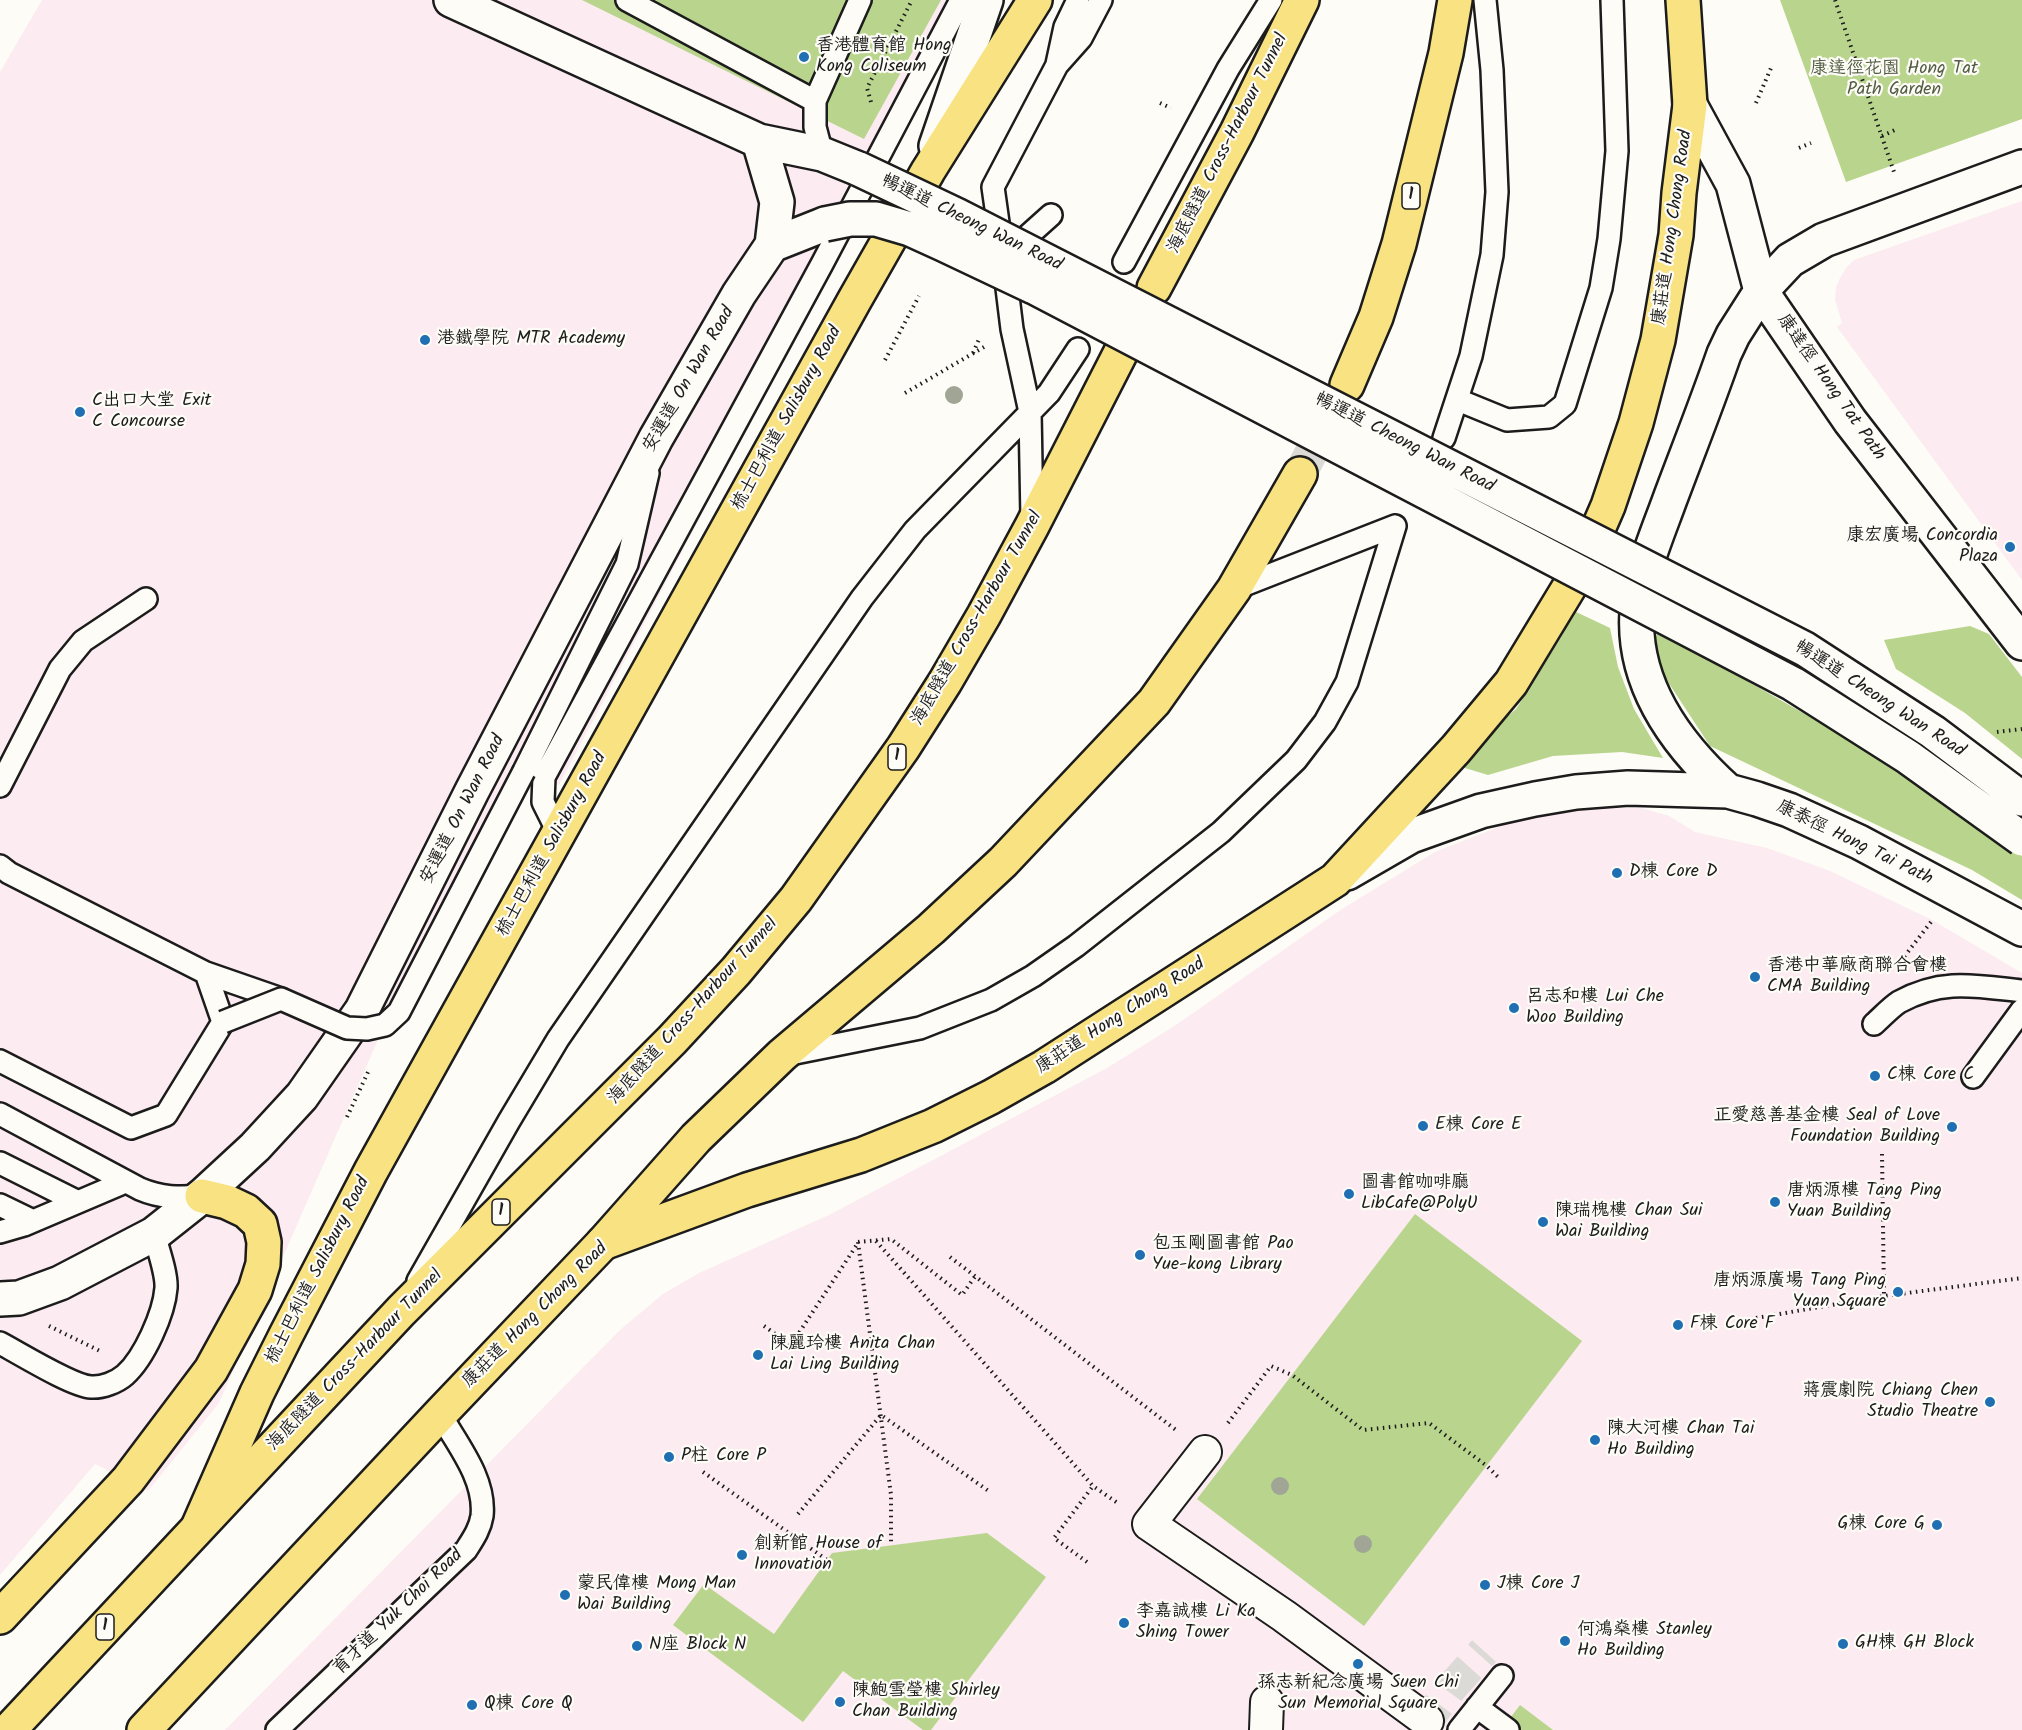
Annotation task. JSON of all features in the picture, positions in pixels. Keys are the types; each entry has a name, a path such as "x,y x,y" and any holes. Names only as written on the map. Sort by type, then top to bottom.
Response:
{"main road":[{"name":"梳士巴利道 Salisbury Road","path":"197,1529 257,1393 337,1234 423,1075 559,834 748,489 928,171 1035,0"},
{"name":"海底隧道 Cross-Harbour Tunnel","path":"1154,288 1252,102 1302,0"},
{"name":"1","path":"1347,385 1376,316 1399,244 1446,53 1455,0"},
{"name":"康莊道 Hong Chong Road","path":"144,1730 440,1413 603,1243 747,1190 861,1155 933,1126 1044,1067 1335,880 1456,749 1511,683 1582,566 1608,506 1636,423 1658,340 1676,235 1690,105 1683,0"},
{"name":"海底隧道 Cross-Harbour Tunnel","path":"197,1529 401,1311 672,1040 736,971 796,899 909,739 984,615 1121,352"},
{"path":"603,1243 696,1138 782,1056 931,929 1003,862 1154,702 1234,589 1300,474"},
{"path":"0,1617 128,1480 211,1370 255,1290 263,1264 264,1242 260,1224 246,1211 227,1202 202,1196"},
{"name":"1","path":"9,1730 197,1529"}],"street":[{"name":"暢運道 Cheong Wan Road","path":"451,0 759,141 822,154 958,216 1805,649 1933,732 2022,799"},
{"name":"梳士巴利道 Salisbury Road","path":"928,171 986,0"},
{"name":"康達徑 Hong Tat Path","path":"1690,105 1733,184 1761,291 1850,421 2016,625"},
{"path":"759,141 777,202 772,245"},
{"path":"1728,791 1702,768 1681,743 1658,708 1643,668 1637,635 1637,611 1644,573 1724,354 1733,335 1761,291 1790,260 1824,240 2022,167"},
{"name":"暢運道 Cheong Wan Road","path":"772,245 825,224 850,219 876,219 943,243 1044,292 1793,684 1908,757 2022,838"},
{"name":"安運道 On Wan Road","path":"0,1299 19,1298 60,1283 154,1234 202,1196 255,1147 302,1096 362,1010 472,791 656,438 739,294 772,245"},
{"name":"康泰徑 Hong Tai Path","path":"1335,880 1411,836 1481,811 1519,802 1576,792 1628,788 1728,791 1789,810 1859,842 2022,929"},
{"path":"1205,1452 1149,1524 1284,1616 1427,1721"}],"lane":[{"path":"627,0 815,101"},
{"path":"822,154 815,127 815,101 860,0"},
{"path":"559,834 543,802 544,777 817,274 961,0"},
{"path":"1057,65 1065,27 1078,0"},
{"path":"1032,526 1030,412 1012,329 993,187 1057,65 1082,38 1101,0"},
{"path":"1124,262 1228,69 1271,0"},
{"path":"1444,438 1471,356 1492,255 1497,192 1492,70 1485,0"},
{"path":"1458,400 1507,420 1549,417 1565,404 1601,288 1609,240 1617,151 1612,0"},
{"path":"1003,258 1050,215"},
{"path":"401,1311 508,1121 558,1039 862,598 915,530 1049,393 1078,349"},
{"path":"0,866 9,873 206,973 281,999 347,1028 367,1029 385,1025 399,1012 524,771 627,564 656,438"},
{"path":"782,1056 920,1028 991,1000 1033,976 1076,946 1221,832 1296,760 1325,722 1347,682 1395,526 1234,589"},
{"path":"0,786 60,669 82,641 146,599"},
{"path":"206,973 223,1022"},
{"path":"1874,1024 1897,1004 1925,990 1954,984 2022,991"},
{"path":"0,1061 82,1105 131,1128 166,1115 223,1022 281,999"},
{"path":"1973,1077 2022,1010"},
{"path":"0,1114 97,1165 124,1182 155,1195 178,1198 202,1196"},
{"path":"0,1163 78,1202"},
{"path":"0,1232 33,1221 124,1182"},
{"path":"0,1205 33,1221"},
{"path":"0,1343 70,1380 91,1387 113,1383 125,1375 140,1357 160,1315 166,1287 154,1234"},
{"name":"育才道 Yuk Choi Road","path":"277,1730 466,1550 476,1535 482,1516 481,1497 476,1476 440,1413"},
{"path":"1459,1730 1502,1676"},
{"path":"1477,1707 1508,1730"}],"path":[{"path":"873,107 867,88 912,0"},
{"path":"1835,0 1892,165"},
{"path":"1756,103 1771,68"},
{"path":"1160,103 1172,109"},
{"path":"1882,136 1896,129"},
{"path":"1799,148 1811,143"},
{"path":"885,360 919,296"},
{"path":"972,355 981,338"},
{"path":"1890,975 1932,920"},
{"path":"1882,1154 1884,1296"},
{"path":"858,1242 891,1239 962,1295 976,1275"},
{"path":"876,1241 1093,1486 1054,1538 1087,1563"},
{"path":"764,1326 791,1345 858,1242"},
{"path":"858,1242 891,1495 891,1545"},
{"path":"950,1257 1150,1411"},
{"path":"1756,1318 1884,1296 2020,1279"},
{"path":"66,1335 102,1352"},
{"path":"1205,1452 1271,1366 1292,1375 1363,1430 1429,1424 1498,1476"},
{"path":"881,1415 990,1492"},
{"path":"798,1514 881,1415"},
{"path":"703,1472 827,1560"}],"shaded area":[{"path":"42,0 973,0 559,785 514,762 398,994 219,1403 148,1491 95,1464 0,1575 0,72"},
{"path":"2022,201 2022,580 1837,327 1842,323 1835,300 1840,278 1854,260"},
{"path":"1638,807 1669,816 1695,832 1767,848 1830,871 1932,920 2022,973 2022,1730 225,1730 620,1330 663,1294 699,1273 829,1215 1107,1068 1176,1025 1342,909 1435,852 1519,819 1578,810"}],"green space":[{"name":"香港體育館 Hong Kong Coliseum","path":"582,0 941,0 864,139"},
{"name":"康達徑花園 Hong Tat Path Garden","path":"1780,0 2022,0 2022,119 1846,182"},
{"path":"1572,610 1610,628 1618,667 1634,709 1663,758 1622,752 1553,756 1488,775 1465,768 1464,755 1516,709 1563,634"},
{"path":"1970,626 1989,634 2022,677 2022,759 1965,713 1896,669 1884,640"},
{"path":"1657,634 1719,665 1847,738 1982,823 2022,856 2022,900 1972,870 1710,746 1649,653"},
{"path":"1415,1214 1582,1341 1364,1626 1197,1499"},
{"path":"987,1533 1046,1577 931,1730 923,1730 843,1671 803,1722 673,1625 704,1584 774,1634 832,1553"},
{"path":"1520,1705 1553,1730 1501,1730"}],"tunnel":[{"path":"1300,474 1333,411"},
{"path":"1420,1730 1451,1688 1484,1651"}],"place":[{"name":"香港體育館 Hong Kong Coliseum","path":"804,57"},
{"name":"港鐵學院 MTR Academy","path":"425,340"},
{"name":"C出口大堂 Exit C Concourse","path":"80,412"},
{"name":"康宏廣場 Concordia Plaza","path":"2010,547"},
{"name":"D棟 Core D","path":"1617,873"},
{"name":"香港中華廠商聯合會樓 CMA Building","path":"1755,977"},
{"name":"呂志和樓 Lui Che Woo Building","path":"1514,1008"},
{"name":"C棟 Core C","path":"1875,1076"},
{"name":"E棟 Core E","path":"1423,1126"},
{"name":"正愛慈善基金樓 Seal of Love Foundation Building","path":"1952,1127"},
{"name":"圖書館咖啡廳 LibCafe@PolyU","path":"1349,1194"},
{"name":"唐炳源樓 Tang Ping Yuan Building","path":"1775,1202"},
{"name":"陳瑞槐樓 Chan Sui Wai Building","path":"1543,1222"},
{"name":"包玉剛圖書館 Pao Yue-kong Library","path":"1140,1255"},
{"name":"唐炳源廣場 Tang Ping Yuan Square","path":"1898,1292"},
{"name":"F棟 Core F","path":"1678,1325"},
{"name":"陳麗玲樓 Anita Chan Lai Ling Building","path":"758,1355"},
{"name":"蔣震劇院 Chiang Chen Studio Theatre","path":"1990,1402"},
{"name":"陳大河樓 Chan Tai Ho Building","path":"1595,1440"},
{"name":"P柱 Core P","path":"669,1457"},
{"name":"G棟 Core G","path":"1937,1525"},
{"name":"創新館 House of Innovation","path":"742,1555"},
{"name":"J棟 Core J","path":"1485,1585"},
{"name":"蒙民偉樓 Mong Man Wai Building","path":"565,1595"},
{"name":"李嘉誠樓 Li Ka Shing Tower","path":"1124,1623"},
{"name":"何鴻燊樓 Stanley Ho Building","path":"1565,1641"},
{"name":"GH棟 GH Block","path":"1843,1644"},
{"name":"N座 Block N","path":"637,1646"},
{"name":"孫志新紀念廣場 Suen Chi Sun Memorial Square","path":"1358,1664"},
{"name":"陳鮑雪瑩樓 Shirley Chan Building","path":"840,1702"},
{"name":"Q棟 Core Q","path":"472,1705"}]}
